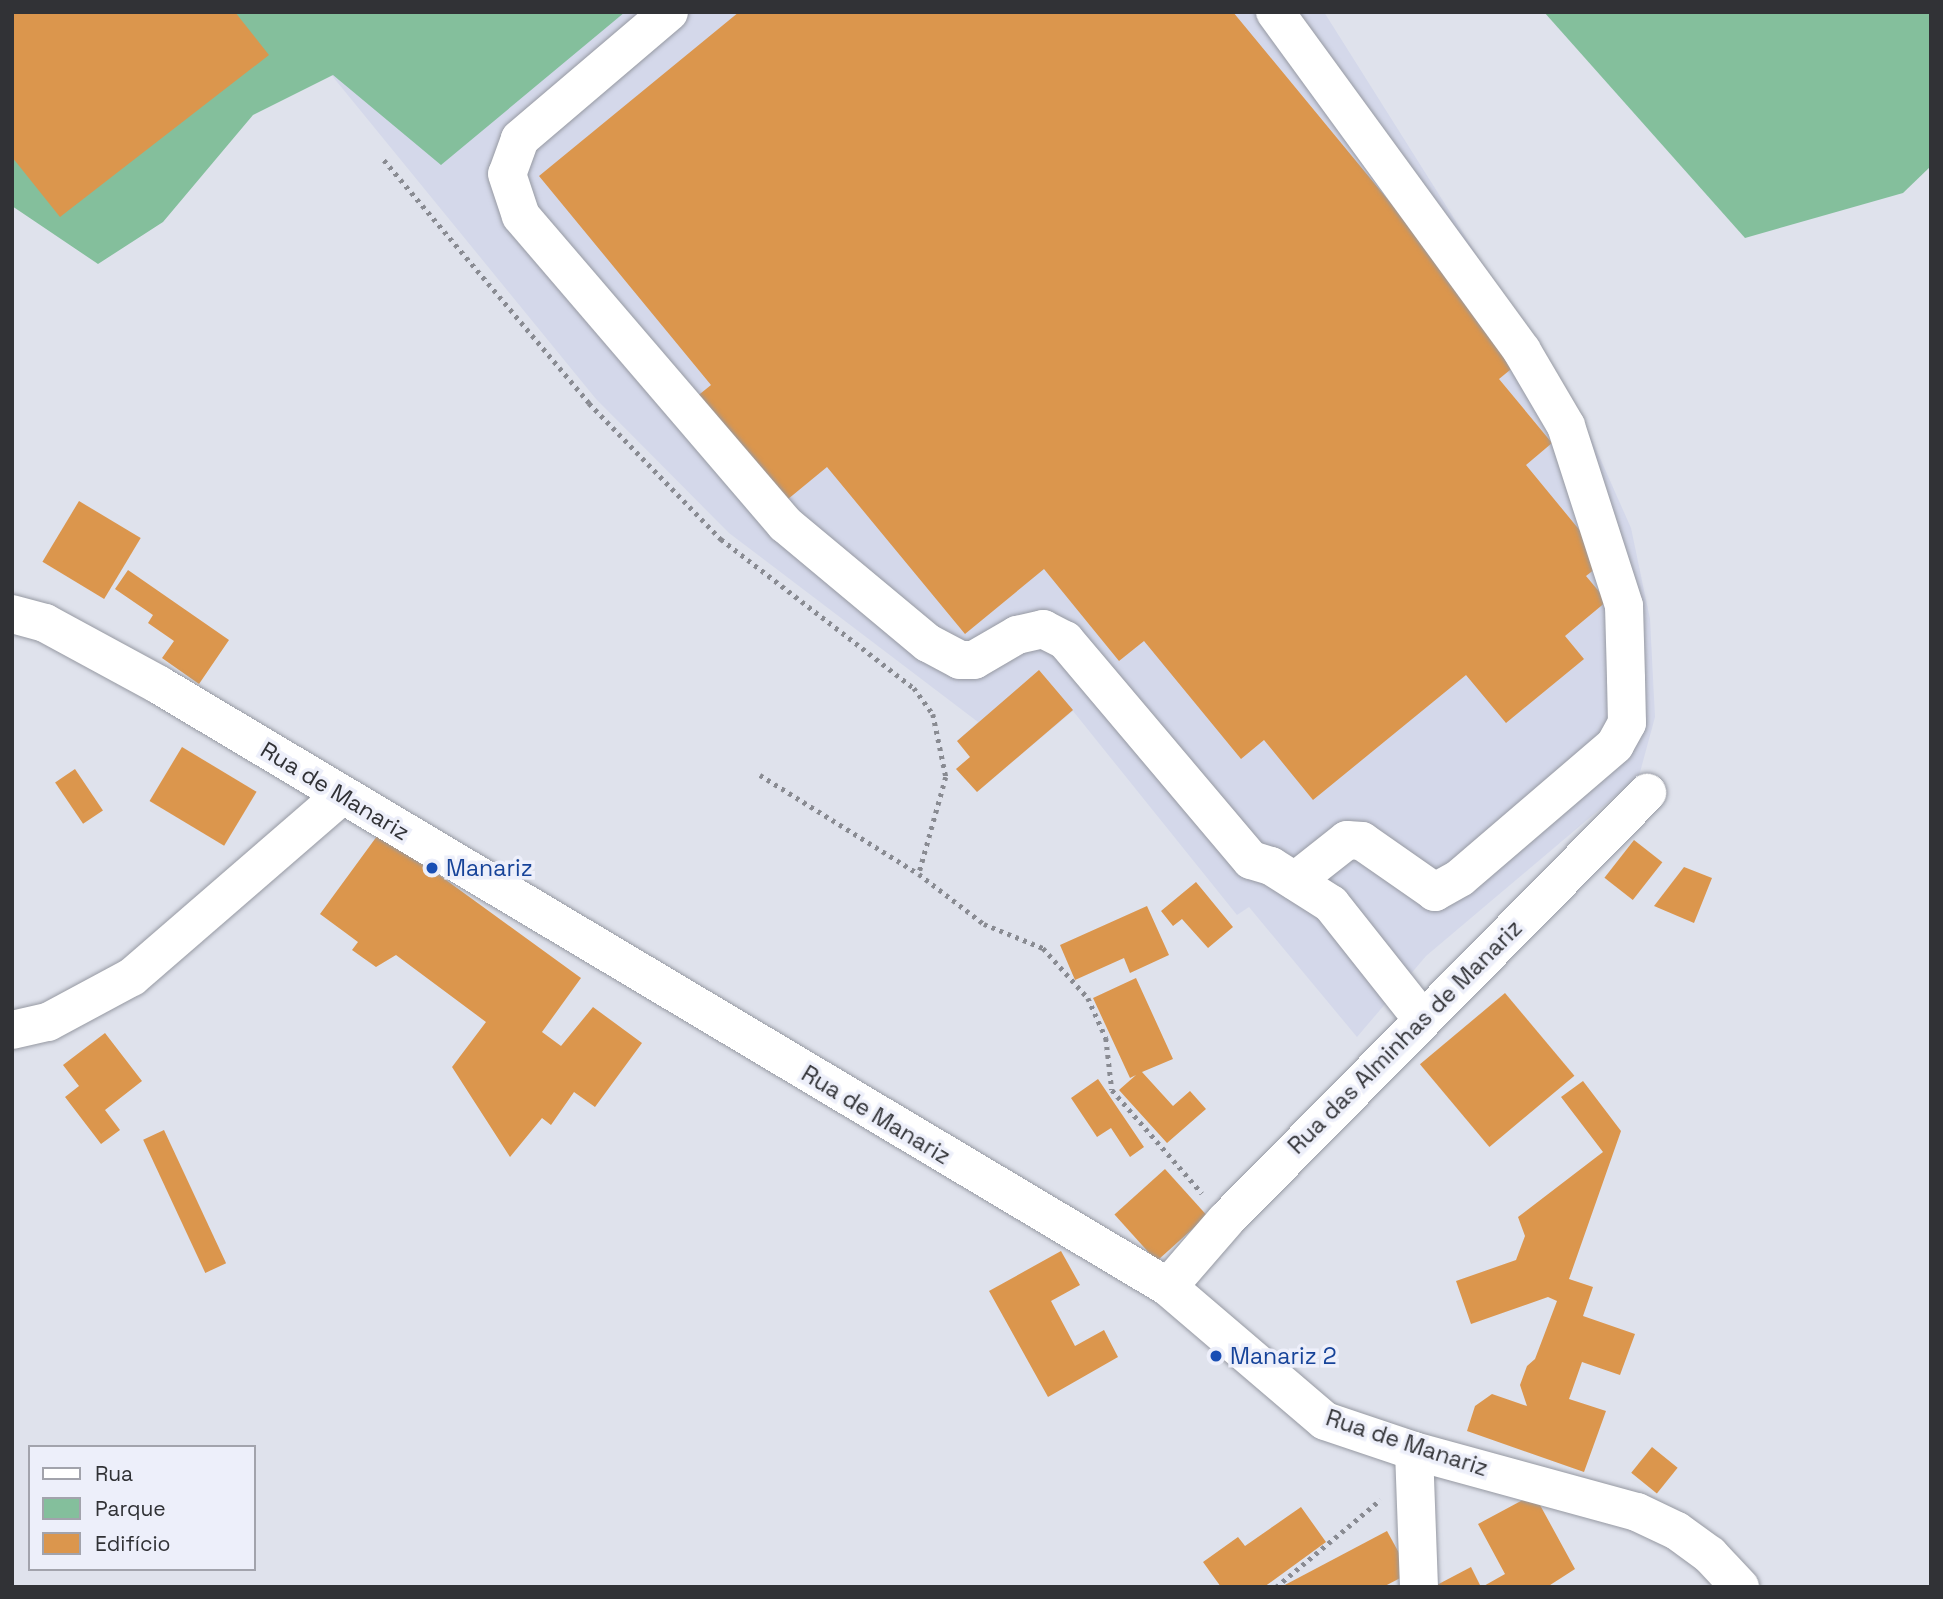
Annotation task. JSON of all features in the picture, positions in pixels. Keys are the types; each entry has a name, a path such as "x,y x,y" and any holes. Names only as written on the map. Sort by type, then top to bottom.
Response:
{"street":[{"path":"669,12 520,139 507,174 521,216 785,524 928,643 960,660 974,660 1017,635 1043,629 1065,639 1251,860 1295,881 1331,904 1422,1019"},
{"path":"1275,12 1522,351 1566,426 1624,606 1626,679 1627,723 1615,745 1460,878 1435,892 1410,879 1385,854 1362,841 1347,840 1295,881"},
{"name":"Rua de Manariz","path":"12,614 45,623 159,685 1168,1287 1325,1421 1415,1451 1637,1513 1699,1547 1740,1587"},
{"name":"Rua das Alminhas de Manariz","path":"1168,1287 1226,1220 1647,793"},
{"path":"12,1030 48,1022 132,977 342,795"},
{"path":"1415,1451 1419,1587"}],"path":[{"path":"384,160 589,403 721,539 914,688 933,713 946,777 919,874"},
{"path":"760,775 919,874 984,924 1043,948 1088,998 1106,1038 1112,1090 1226,1220"},
{"path":"1276,1587 1372,1511 1415,1451"}],"shaded area":[{"path":"280,12 1324,12 1588,431 1631,528 1650,619 1655,717 1639,776 1426,956 1357,1037 1249,907 1237,915 1073,711 977,792 956,769 970,757 957,741 978,722 729,533 596,399"}],"green space":[{"path":"12,12 625,12 441,165 333,75 253,115 163,222 98,264 12,206"},
{"path":"1544,12 1931,12 1931,166 1903,193 1745,238"}],"building":[{"path":"12,12 235,12 269,55 60,217 12,157"},
{"path":"739,12 1233,12 1521,361 1499,379 1552,443 1526,465 1605,561 1586,576 1607,601 1565,636 1584,659 1506,723 1466,675 1313,800 1264,740 1241,759 1144,641 1119,661 1044,569 965,634 827,467 782,504 695,398 711,385 539,176"},
{"path":"79,501 141,538 104,599 42,562"},
{"path":"128,570 229,640 199,684 162,658 174,641 148,623 153,615 115,589"},
{"path":"1039,670 1073,710 977,792 956,769 970,757 957,741"},
{"path":"182,747 257,792 224,846 150,801"},
{"path":"75,769 103,810 83,824 55,782"},
{"path":"380,832 581,978 542,1032 561,1046 593,1007 642,1043 595,1107 574,1092 551,1125 542,1118 510,1157 452,1067 486,1022 396,955 376,967 352,950 358,942 320,914"},
{"path":"1634,840 1662,862 1633,900 1604,878"},
{"path":"1684,867 1712,878 1694,923 1654,906"},
{"path":"1196,882 1233,927 1208,948 1182,919 1173,926 1161,911"},
{"path":"1147,906 1169,955 1130,973 1124,958 1075,980 1060,945"},
{"path":"1136,978 1173,1059 1142,1072 1173,1106 1190,1091 1206,1109 1167,1143 1119,1090 1136,1075 1130,1078 1093,998"},
{"path":"1505,993 1574,1076 1489,1147 1420,1064"},
{"path":"105,1033 142,1081 105,1110 120,1130 101,1144 65,1097 79,1086 63,1065"},
{"path":"1098,1079 1144,1147 1130,1157 1111,1128 1097,1137 1071,1098"},
{"path":"1583,1081 1621,1131 1569,1279 1593,1287 1583,1316 1635,1334 1620,1375 1582,1362 1569,1399 1606,1411 1584,1472 1467,1431 1475,1406 1492,1394 1527,1406 1520,1385 1527,1366 1535,1359 1557,1301 1548,1297 1471,1324 1456,1281 1516,1260 1525,1236 1518,1217 1603,1152 1561,1097"},
{"path":"164,1130 226,1263 205,1273 143,1140"},
{"path":"1165,1169 1207,1216 1157,1261 1114,1215"},
{"path":"1061,1251 1080,1285 1051,1301 1075,1346 1104,1330 1118,1357 1048,1397 989,1291"},
{"path":"1652,1447 1678,1468 1657,1493 1631,1473"},
{"path":"1534,1494 1575,1569 1547,1587 1482,1587 1505,1574 1478,1524"},
{"path":"1301,1507 1326,1542 1264,1587 1221,1587 1203,1562 1238,1537 1245,1546"},
{"path":"1387,1531 1410,1573 1383,1587 1281,1587"},
{"path":"1471,1567 1481,1587 1433,1587"}],"place":[{"name":"Manariz","path":"432,868"},
{"name":"Manariz 2","path":"1216,1356"}]}
